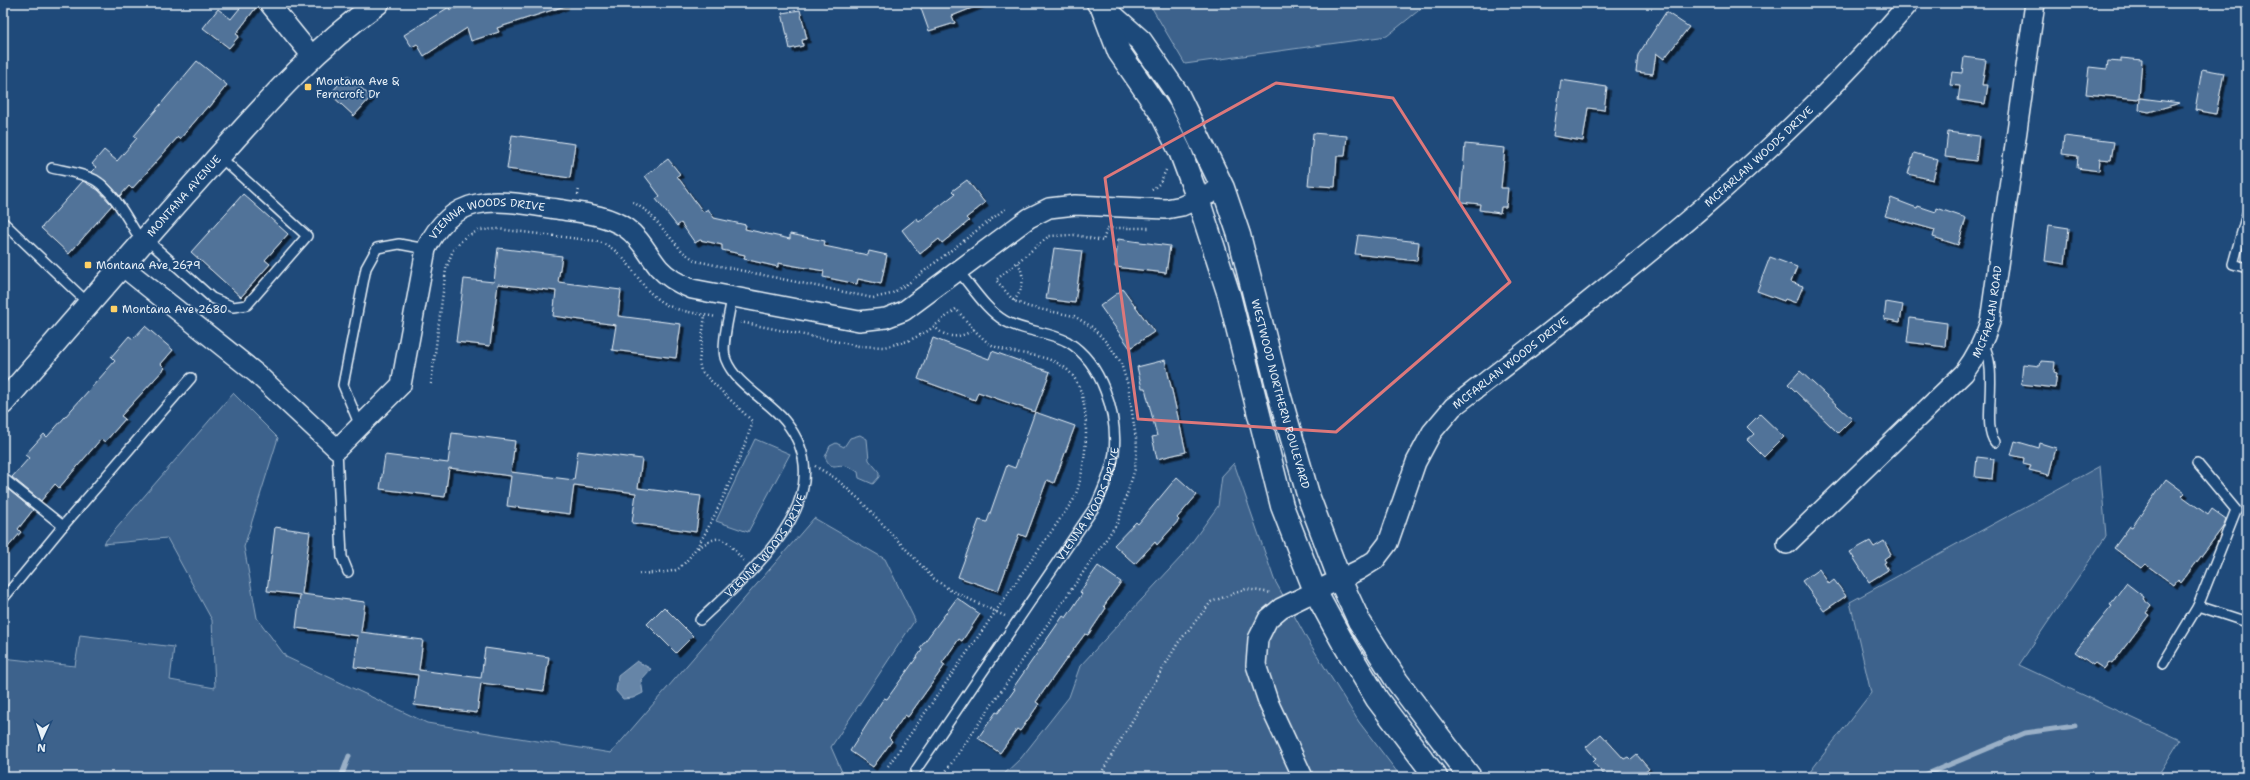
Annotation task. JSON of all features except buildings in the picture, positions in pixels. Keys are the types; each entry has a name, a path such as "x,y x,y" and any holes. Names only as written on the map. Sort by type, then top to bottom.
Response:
{"main road":[{"name":"MONTANA AVENUE","path":"3,403 143,240 284,84 312,56 378,3"},
{"name":"WESTWOOD NORTHERN BOULEVARD","path":"1100,6 1141,41 1177,93 1223,188 1239,235 1280,397 1308,498 1340,580 1359,621 1397,682 1470,777"},
{"name":"WESTWOOD NORTHERN BOULEVARD","path":"1100,6 1119,52 1161,113 1180,152 1198,199 1229,295 1282,506 1315,590 1341,639 1377,699 1436,777"}],"street":[{"path":"269,3 312,56"},
{"name":"MCFARLAN WOODS DRIVE","path":"1303,777 1267,697 1256,664 1258,640 1268,619 1281,608 1315,590 1340,580 1375,560 1388,543 1416,462 1432,432 1453,407 1652,252 1728,187 1813,106 1909,3"},
{"name":"MCFARLAN ROAD","path":"1787,544 1964,373 1976,358 1983,343 1990,322 2035,3"},
{"name":"VIENNA WOODS DRIVE","path":"337,449 401,385 426,249 436,230 444,222 454,214 475,204 505,201 602,216 628,229 637,238 659,268 679,284 700,292 849,320 870,321 904,312 1029,218 1049,208 1076,205 1166,209 1182,206 1223,188"},
{"path":"122,266 257,374 337,449"}],"lane":[{"path":"52,168 94,179 104,187 143,240 212,298 233,307 247,305 307,236 219,156"},
{"path":"2247,214 2233,264 2247,268"},
{"path":"3,222 89,304"},
{"path":"360,426 343,385 366,268 377,248 399,244 426,249"},
{"name":"VIENNA WOODS DRIVE","path":"916,770 1096,505 1108,480 1113,455 1114,429 1110,411 1094,367 1068,342 1005,321 989,309 959,272"},
{"name":"VIENNA WOODS DRIVE","path":"700,620 753,570 779,539 790,521 803,487 805,459 790,427 780,415 733,372 725,359 724,348 732,297"},
{"path":"1983,343 1988,351 1992,378 1990,419 1992,438 1995,442"},
{"path":"3,599 63,526 191,378"},
{"path":"337,449 342,557 348,572"},
{"path":"2163,664 2198,606 2236,510 2197,463"},
{"path":"3,478 63,526"},
{"path":"2198,606 2247,622"}],"path":[{"path":"942,777 1118,522 1135,469 1137,444 1128,384 1120,361 1107,343 1092,327 1074,316 1030,307 1014,301 996,280 1049,236 1075,235 1103,241 1107,228 1149,228 1142,208 1147,193 1160,184 1166,169"},
{"path":"633,202 648,212 683,252 696,261 874,298 891,294 910,282 1006,208"},
{"path":"431,384 446,269 453,250 465,237 480,230 498,229 596,241 610,245 622,255 658,300 670,307 859,346 884,347 908,341 934,326 956,309 974,329 991,344 1051,359 1067,369 1078,385 1086,416 1086,450 1080,485 1074,499 888,766"},
{"path":"1014,301 1020,293 1024,280 1018,262"},
{"path":"697,548 738,463 753,422 702,371 699,362 705,315"},
{"path":"934,326 947,336 966,334 974,329"},
{"path":"805,459 835,478 860,500 933,578 950,590 1016,621"},
{"path":"638,574 677,570 697,548 711,539 718,537 724,539 753,570"},
{"path":"1099,777 1178,643 1211,602 1246,589 1272,593"}],"highlighted area":[{"path":"1276,83 1393,98 1510,282 1336,432 1138,419 1105,178"}],"shaded area":[{"path":"1149,3 1428,3 1387,36 1185,64"},
{"path":"233,393 278,438 244,547 257,618 286,657 427,723 611,753 814,518 885,559 915,620 831,747 842,772 853,777 3,777 3,658 75,666 80,635 174,647 170,680 215,688 212,620 167,538 103,544"},
{"path":"860,435 867,439 869,460 879,472 879,477 873,484 859,478 858,472 849,467 842,465 832,466 827,462 825,457 830,446 836,443 844,447 850,438"},
{"path":"755,439 790,454 748,532 716,521"},
{"path":"1234,463 1274,579 1307,639 1359,722 1401,777 1001,777 1021,758 1069,697 1080,666 1182,556 1218,506 1222,476"},
{"path":"2100,466 2106,536 2019,665 2180,740 2157,777 1806,777 1871,693 1850,602"},
{"path":"637,661 651,669 641,680 643,693 633,698 623,699 616,691 618,676"}],"waterway":[{"path":"1920,777 2025,733 2075,726"},
{"path":"341,777 349,756"}],"place":[{"name":"Montana Ave & Ferncroft Dr","path":"308,87"},
{"name":"Montana Ave 2679","path":"88,265"},
{"name":"Montana Ave 2680","path":"114,309"}]}
